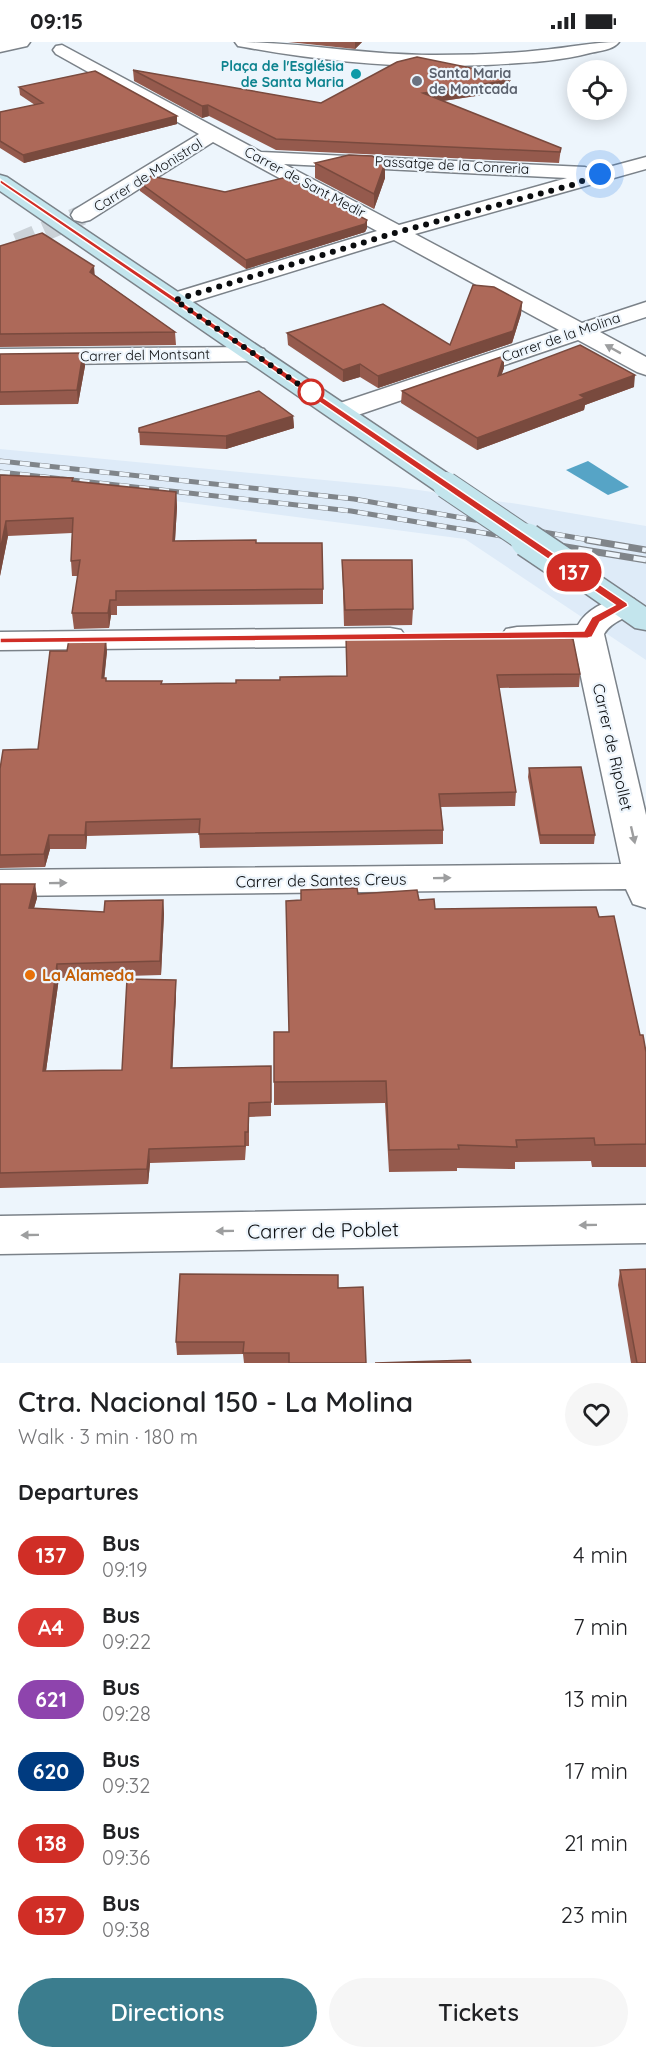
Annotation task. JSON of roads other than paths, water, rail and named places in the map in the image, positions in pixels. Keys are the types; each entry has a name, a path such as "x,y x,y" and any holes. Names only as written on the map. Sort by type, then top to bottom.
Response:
{"main road":[{"path":"0,181 634,614"}],"street":[{"path":"0,47 21,42"},
{"path":"244,42 327,56 434,62 549,56 592,48 610,42"},
{"name":"Carrer de Sant Medir","path":"62,50 646,367"},
{"name":"Carrer de Monistrol","path":"82,214 213,134"},
{"path":"551,151 600,174"},
{"name":"Passatge de la Conreria","path":"258,156 600,174 646,182"},
{"path":"175,300 398,232 646,163"},
{"name":"Carrer de la Molina","path":"340,412 646,309"},
{"name":"Carrer del Montsant","path":"0,357 255,354"},
{"path":"490,636 588,634 596,620 634,614"},
{"name":"Carrer de Ripollet","path":"588,634 644,886"},
{"path":"0,641 420,637"},
{"name":"Carrer de Santes Creus","path":"0,883 644,886"},
{"name":"Carrer de Poblet","path":"0,1235 646,1224"}],"water":[{"path":"588,461 629,487 608,495 566,470"}],"tunnel":[{"path":"17,243 82,215"}],"railway":[{"path":"0,461 354,499 595,541"},
{"path":"0,472 351,511 532,541"},
{"path":"523,540 646,560"},
{"path":"587,540 646,550"}],"place":[{"name":"Plaça de l'Església de Santa Maria","path":"356,74"},
{"name":"Santa Maria de Montcada","path":"417,81"},
{"name":"La Alameda","path":"30,975"}]}
